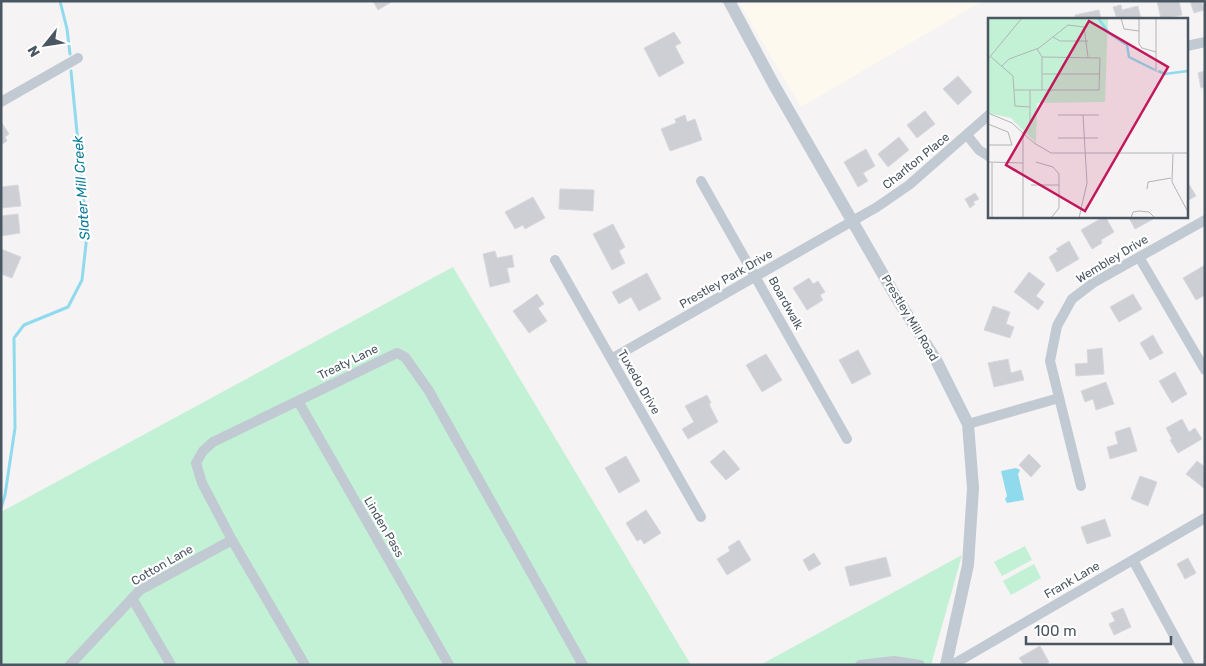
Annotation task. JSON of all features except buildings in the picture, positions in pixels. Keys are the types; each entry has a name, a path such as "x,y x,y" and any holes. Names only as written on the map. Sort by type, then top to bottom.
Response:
{"street":[{"name":"Prestley Mill Road","path":"729,1 774,85 854,221 896,297 936,360 968,424 973,488 968,565 946,665"},
{"path":"1188,46 1205,42"},
{"path":"1,102 78,58"},
{"name":"Charlton Place","path":"854,221 909,185 988,116"},
{"path":"966,135 979,150 988,156"},
{"name":"Boardwalk","path":"701,181 847,439"},
{"name":"Wembley Drive","path":"1081,486 1050,361 1057,326 1072,299 1093,283 1205,220"},
{"name":"Prestley Park Drive","path":"611,359 854,221"},
{"path":"1139,257 1205,370"},
{"name":"Tuxedo Drive","path":"555,260 701,517"},
{"name":"Treaty Lane","path":"305,665 232,540 202,483 196,463 203,451 213,442 397,353 405,357 429,392 583,665"},
{"path":"968,424 1059,398"},
{"name":"Linden Pass","path":"298,401 449,665"},
{"name":"Frank Lane","path":"952,665 1205,518"},
{"name":"Cotton Lane","path":"70,665 140,590 232,540"},
{"path":"1133,560 1190,665"},
{"path":"132,598 171,665"},
{"path":"860,665 894,661 920,665"}],"shaded area":[{"path":"738,1 982,1 801,107"}],"green space":[{"path":"453,267 691,665 1,665 1,512"},
{"path":"1025,546 1032,560 1002,576 994,562"},
{"path":"962,555 931,665 760,665"},
{"path":"1034,564 1041,578 1011,595 1003,581"}],"water":[{"path":"1016,468 1020,470 1018,474 1024,500 1007,503 1001,471"}],"waterway":[{"name":"Slater Mill Creek","path":"60,1 67,29 70,54"},
{"name":"Slater Mill Creek","path":"1,508 5,495 15,428 14,338 24,325 68,307 82,280 87,235 71,71"}]}
